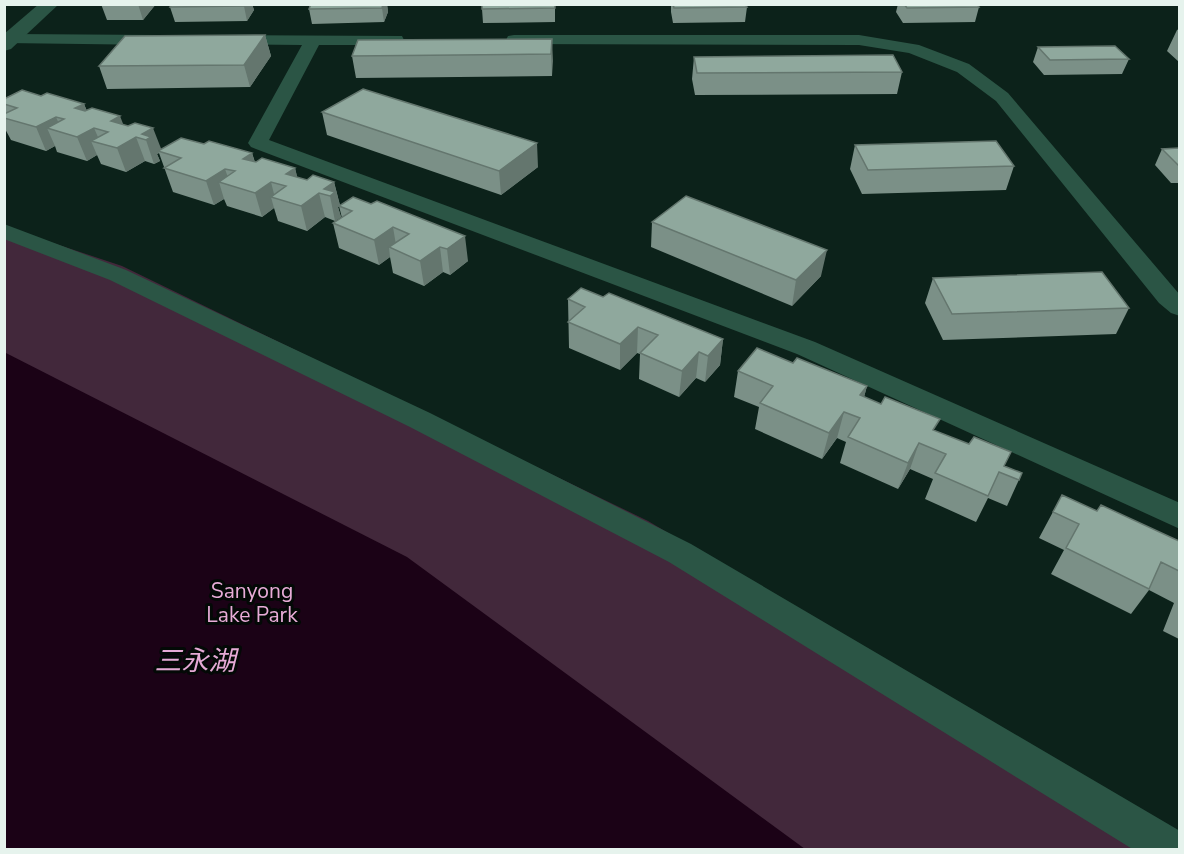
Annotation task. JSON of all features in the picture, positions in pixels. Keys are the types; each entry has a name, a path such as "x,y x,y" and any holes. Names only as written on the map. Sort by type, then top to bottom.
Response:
{"street":[{"path":"8,42 50,4"},
{"path":"8,42 174,40"},
{"path":"208,40 408,40"},
{"path":"313,40 258,143 806,348 1179,517"},
{"path":"491,40 859,40 913,49 963,68 1002,97 1168,298 1179,308"},
{"path":"4,231 118,275 420,420 680,553 1173,849"}],"green space":[{"name":"Sanyong Lake Park","path":"5,227 122,266 648,521 1143,813 1179,850 5,850"}],"water":[{"name":"三永湖","path":"4,352 407,557 805,849 5,849"}],"building":[{"path":"172,4 245,4 244,6 170,7"},
{"path":"311,4 383,4 382,8 309,9"},
{"path":"482,4 555,4 555,8 482,9"},
{"path":"673,4 745,4 747,7 674,8"},
{"path":"904,4 977,4 979,7 907,8"},
{"path":"265,35 244,65 99,66 125,36"},
{"path":"552,39 551,54 352,56 358,40"},
{"path":"1115,46 1129,59 1050,60 1038,47"},
{"path":"893,55 902,72 697,73 694,57"},
{"path":"363,89 537,143 499,171 322,112"},
{"path":"22,90 41,96 47,93 84,104 75,108 85,111 92,108 120,116 111,121 128,126 135,123 153,128 142,134 151,137 146,140 136,137 117,148 91,141 108,132 94,128 77,137 47,128 64,119 56,117 36,127 4,118 4,114 17,108 4,104 4,99"},
{"path":"181,138 204,144 209,141 252,153 243,159 256,162 262,158 295,168 286,174 307,180 313,175 334,182 324,189 335,192 330,196 319,193 301,206 271,197 286,186 271,182 255,193 219,182 235,171 225,169 206,181 164,168 181,158 158,151"},
{"path":"996,141 1014,166 868,170 855,145"},
{"path":"1179,148 1179,166 1162,149"},
{"path":"686,196 827,250 796,280 652,222"},
{"path":"353,197 371,204 377,201 465,236 447,249 440,247 420,261 389,247 409,234 393,227 374,240 333,223 352,211 339,206"},
{"path":"1102,272 1129,308 952,314 933,278"},
{"path":"581,288 603,297 609,293 723,339 708,356 699,352 682,371 640,353 658,335 638,327 620,344 568,322 585,307 568,299"},
{"path":"757,348 793,363 797,358 867,386 860,395 881,404 885,397 940,419 933,430 969,444 974,437 1011,452 1004,466 1022,473 1019,480 999,472 988,496 935,473 946,454 919,443 908,463 848,437 860,418 844,412 829,433 760,403 773,386 738,371"},
{"path":"1062,495 1097,511 1101,505 1179,541 1179,571 1161,562 1149,589 1066,548 1079,524 1053,512"}]}
